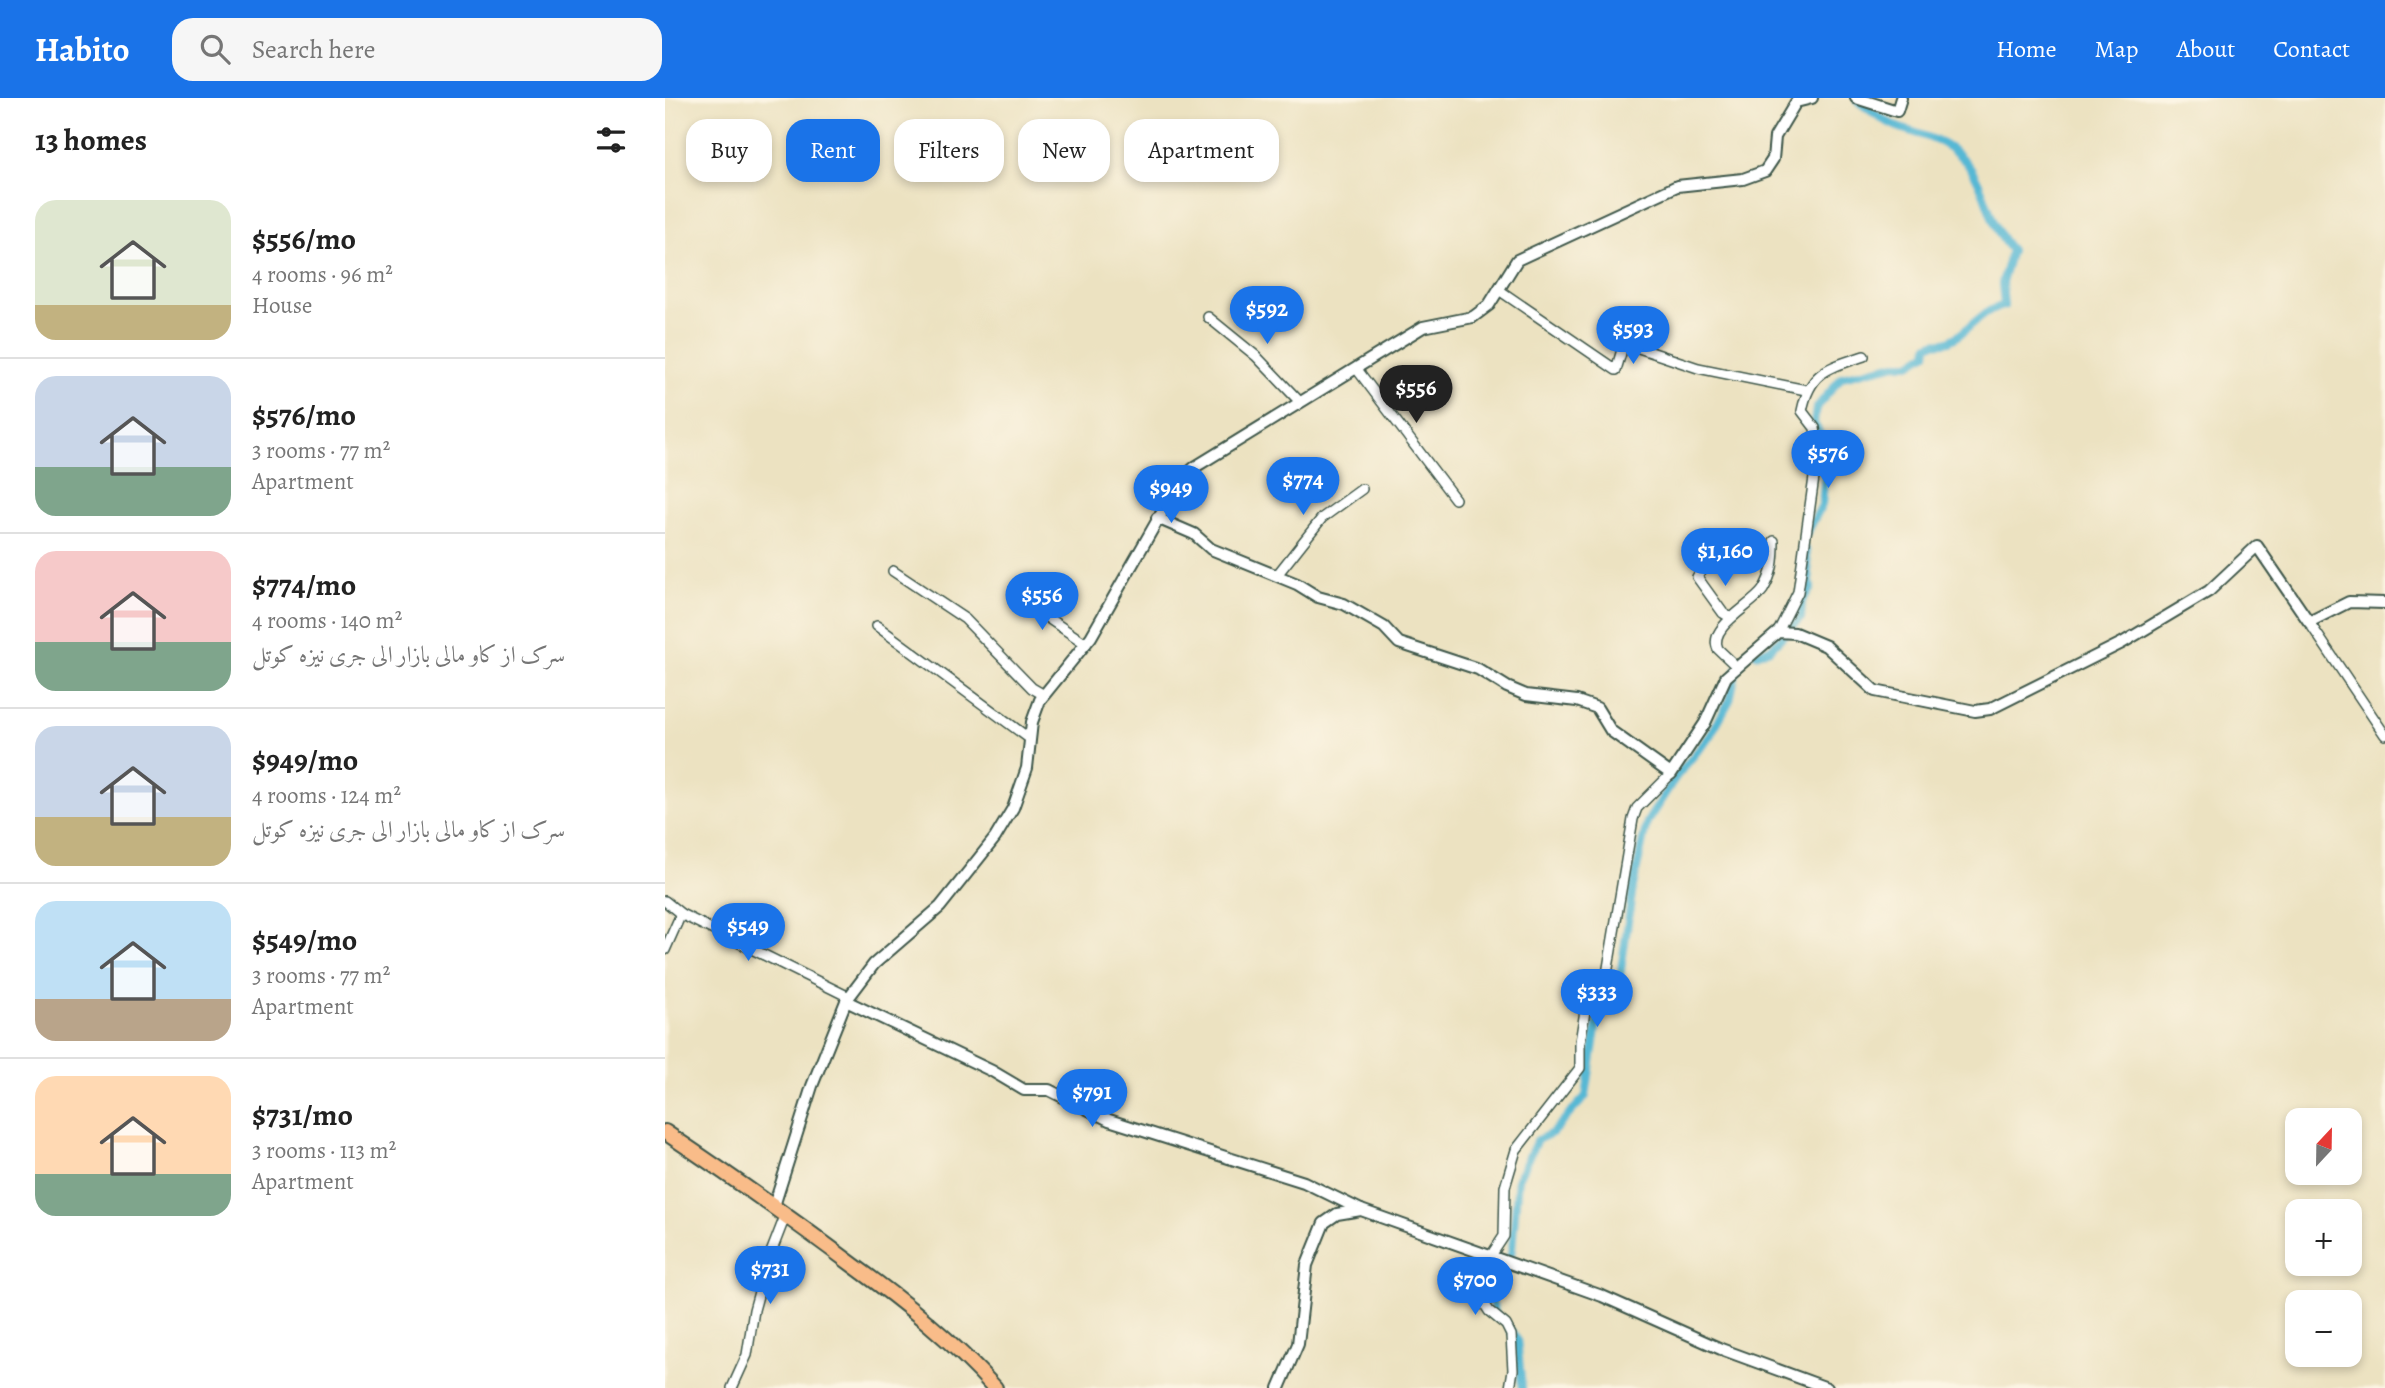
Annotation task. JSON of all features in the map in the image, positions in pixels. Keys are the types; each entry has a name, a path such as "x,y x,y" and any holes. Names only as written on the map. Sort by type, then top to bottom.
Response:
{"main road":[{"path":"665,1132 780,1210 934,1328 995,1388"}],"street":[{"path":"732,1388 747,1355 764,1274 812,1086 848,999 883,955 940,906 995,838 1013,808 1027,768 1032,722 1044,695 1086,644 1136,562 1157,518 1181,479 1195,467 1423,327 1473,317 1489,305 1517,260 1677,186 1743,179 1765,172 1773,159 1776,137 1795,100 1812,98"},
{"path":"1856,98 1892,111 1900,109 1901,98"},
{"path":"1499,290 1616,370 1625,344 1699,368 1806,390"},
{"path":"1208,317 1256,356 1300,402"},
{"path":"1510,1388 1513,1370 1511,1335 1506,1325 1489,1311 1477,1292 1480,1272 1504,1236 1506,1187 1516,1150 1580,1068 1580,1042 1585,1011 1593,989 1607,974 1637,808 1671,774 1705,723 1726,677 1737,666 1749,660 1778,632 1798,592 1818,449 1815,428 1802,411 1806,390 1827,369 1864,356"},
{"path":"1356,368 1455,499"},
{"path":"1277,575 1322,518 1362,489"},
{"path":"1157,518 1194,534 1212,549 1277,575 1318,597 1344,604 1384,627 1403,645 1478,669 1526,695 1577,701 1597,708 1611,731 1671,774"},
{"path":"1737,666 1716,644 1731,618 1761,594 1770,578 1774,568 1773,541"},
{"path":"1778,632 1795,633 1826,646 1875,691 1975,711 1990,709 2133,636 2209,591 2257,546 2385,735"},
{"path":"1707,562 1697,576 1700,585 1731,618"},
{"path":"893,571 965,618 1032,688 1044,695"},
{"path":"1023,593 1042,614 1086,644"},
{"path":"2309,622 2349,602 2385,603"},
{"path":"877,626 1030,740"},
{"path":"665,901 681,914 992,1070 1024,1090 1049,1090 1109,1120 1304,1182 1361,1210 1602,1296 1721,1349 1827,1388"},
{"path":"665,950 681,914"},
{"path":"1279,1388 1298,1344 1307,1265 1324,1223 1337,1214 1361,1210"}],"waterway":[{"path":"1807,533 1822,505 1826,462 1824,441 1814,423 1816,408 1842,377 1896,364 1910,364 1927,353 1931,344 1949,341 1989,311 2004,306 2002,283 2011,250 1993,221 1977,179 1957,153 1932,139 1891,124 1857,101"},
{"path":"1756,654 1770,649 1801,618 1802,601 1811,588 1806,550"},
{"path":"1496,1317 1492,1301 1493,1287 1507,1269 1512,1250 1518,1179 1537,1140 1552,1133 1586,1096 1600,1003 1616,988 1620,977 1633,887 1647,822 1676,777 1710,736 1730,700 1737,668"},
{"path":"1511,1331 1517,1339 1522,1388"}]}
